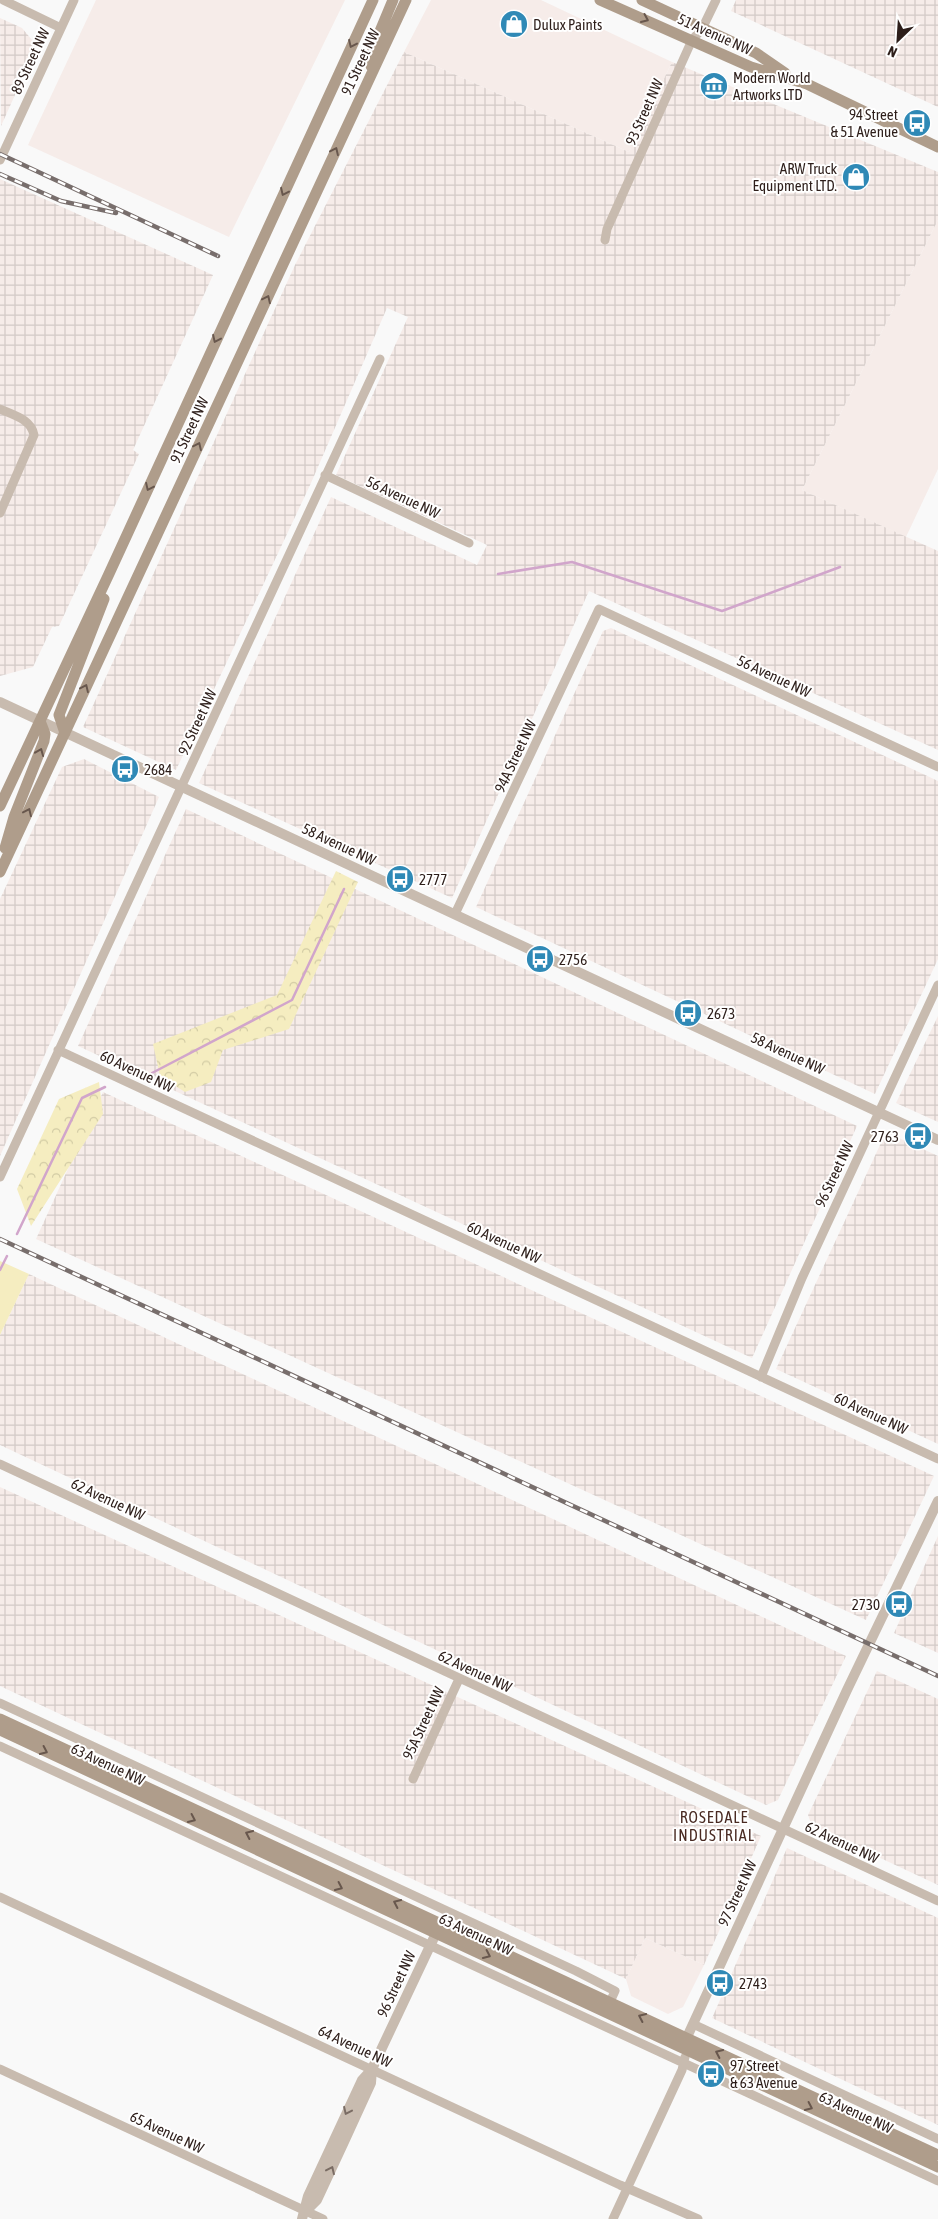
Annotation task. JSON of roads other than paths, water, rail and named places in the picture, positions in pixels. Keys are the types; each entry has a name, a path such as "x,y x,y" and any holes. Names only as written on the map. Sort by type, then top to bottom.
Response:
{"main road":[{"name":"91 Street NW","path":"0,806 107,579 373,0"},
{"path":"370,76 373,48 393,0"},
{"name":"91 Street NW","path":"0,872 406,0"},
{"path":"392,28 412,0"},
{"name":"51 Avenue NW","path":"600,0 751,66 792,78 938,147"},
{"name":"51 Avenue NW","path":"642,0 756,53 792,78"},
{"path":"65,733 59,715 103,605 107,579"},
{"path":"0,864 14,817 44,741 45,734 40,721"},
{"name":"63 Avenue NW","path":"0,1719 439,1928 686,2043 938,2154"},
{"name":"63 Avenue NW","path":"0,1730 439,1928 610,2002 686,2043 938,2167"}],"street":[{"path":"3,0 61,28"},
{"name":"89 Street NW","path":"0,160 74,0"},
{"name":"93 Street NW","path":"605,240 607,229 692,40 702,29 716,0"},
{"name":"92 Street NW","path":"0,1177 380,359"},
{"path":"0,409 23,419 33,430 32,444 0,513"},
{"name":"56 Avenue NW","path":"325,475 469,543"},
{"name":"56 Avenue NW","path":"599,609 938,767"},
{"name":"94A Street NW","path":"455,914 599,609"},
{"name":"58 Avenue NW","path":"0,702 938,1140"},
{"name":"96 Street NW","path":"761,1377 802,1278 938,985"},
{"name":"60 Avenue NW","path":"58,1050 938,1459"},
{"name":"62 Avenue NW","path":"0,1464 938,1902"},
{"name":"97 Street NW","path":"613,2219 684,2063 686,2043 692,2024 782,1829 938,1501"},
{"name":"95A Street NW","path":"413,1779 459,1678"},
{"name":"63 Avenue NW","path":"0,1702 616,1991 610,2002"},
{"name":"63 Avenue NW","path":"0,1746 938,2182"},
{"name":"64 Avenue NW","path":"0,1897 698,2219"},
{"name":"96 Street NW","path":"304,2215 308,2196 362,2080 372,2069 447,1911"},
{"name":"63 Avenue NW","path":"692,2024 938,2139"},
{"name":"65 Avenue NW","path":"0,2069 304,2215 323,2219"}],"waterway":[{"path":"498,574 572,562 722,611 840,567"},
{"path":"152,1073 292,1000 344,889"},
{"path":"17,1234 82,1098 105,1087"},
{"path":"0,1270 7,1256"}],"railway":[{"path":"0,154 218,256"},
{"path":"0,174 61,201 116,213"},
{"path":"0,1239 938,1676"}],"place":[{"name":"Dulux Paints","path":"514,24"},
{"name":"Modern World Artworks LTD","path":"714,86"},
{"name":"94 Street & 51 Avenue","path":"917,123"},
{"name":"ARW Truck Equipment LTD.","path":"856,177"},
{"name":"2684","path":"125,769"},
{"name":"2777","path":"400,879"},
{"name":"2756","path":"540,959"},
{"name":"2673","path":"688,1013"},
{"name":"2763","path":"918,1136"},
{"name":"2730","path":"899,1604"},
{"name":"2743","path":"720,1983"},
{"name":"97 Street & 63 Avenue","path":"711,2074"}],"district":[{"name":"ROSEDALE INDUSTRIAL","path":"714,1826"}]}
